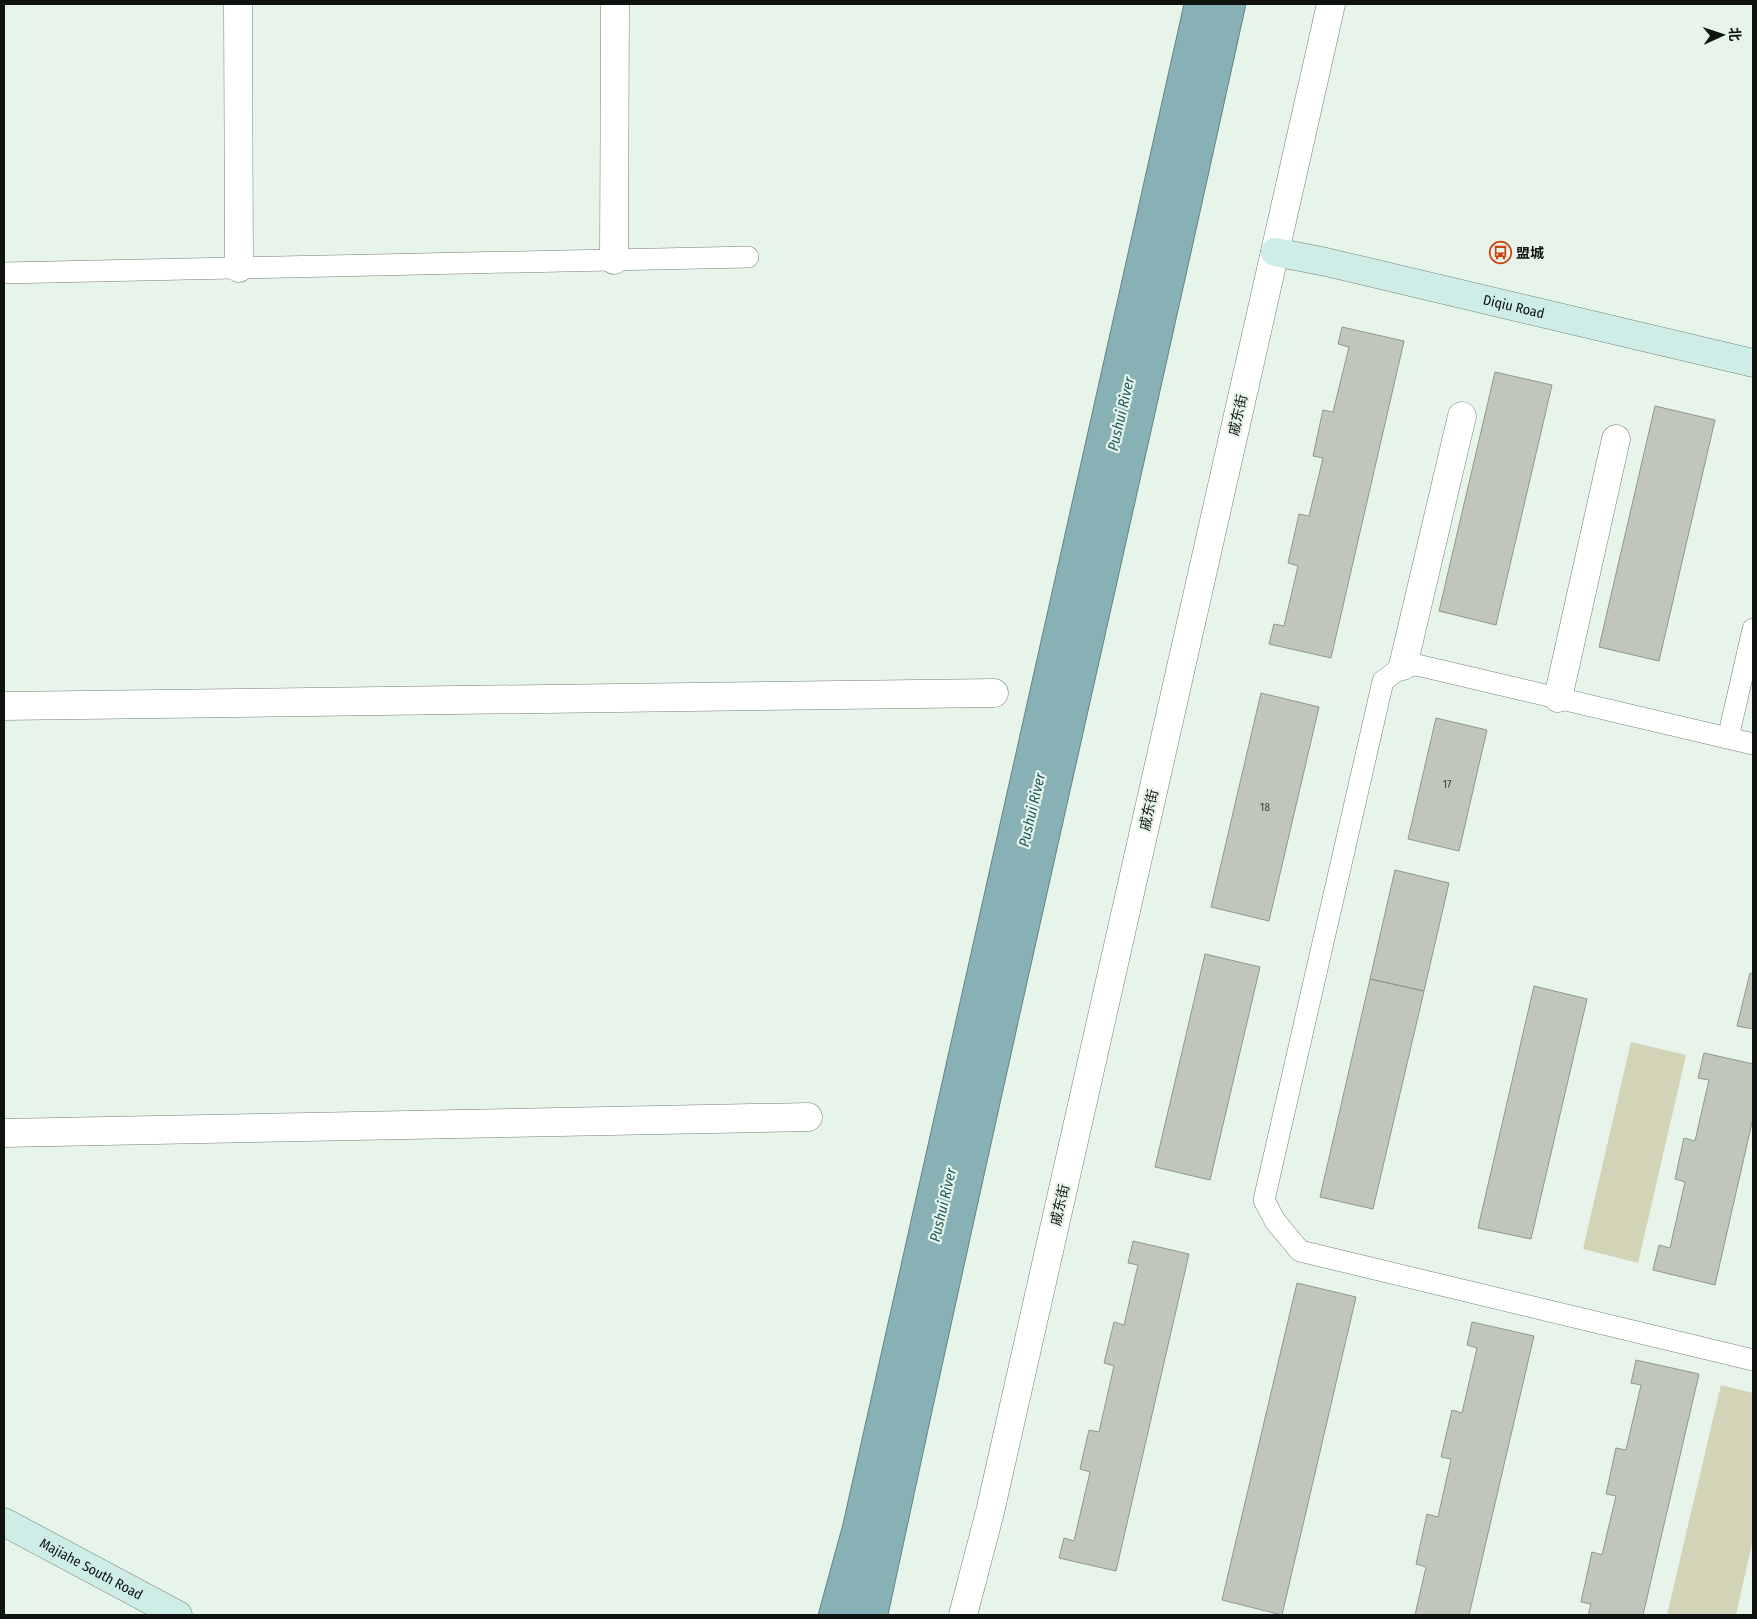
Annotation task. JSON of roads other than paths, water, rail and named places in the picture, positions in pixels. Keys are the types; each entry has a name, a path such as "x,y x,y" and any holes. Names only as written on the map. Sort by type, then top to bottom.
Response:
{"street":[{"path":"238,4 239,268"},
{"path":"614,260 615,4"},
{"name":"戚东街","path":"963,1615 992,1502 1331,4"},
{"name":"Diqiu Road","path":"1275,252 1326,262 1753,363"},
{"path":"1403,666 1462,416"},
{"path":"1558,698 1616,439"},
{"path":"4,706 994,693"},
{"path":"4,1133 808,1117"},
{"name":"Majiahe South Road","path":"4,1522 178,1615"}],"lane":[{"path":"4,273 748,257"},
{"path":"1728,738 1753,630"},
{"path":"1753,744 1417,665 1403,666 1383,681 1264,1200 1275,1222 1300,1251 1753,1360"}],"water":[{"name":"Pushui River","path":"1184,4 1246,4 976,1212 888,1615 818,1615 843,1524"}],"place":[{"name":"盟城","path":"1500,253"}]}
